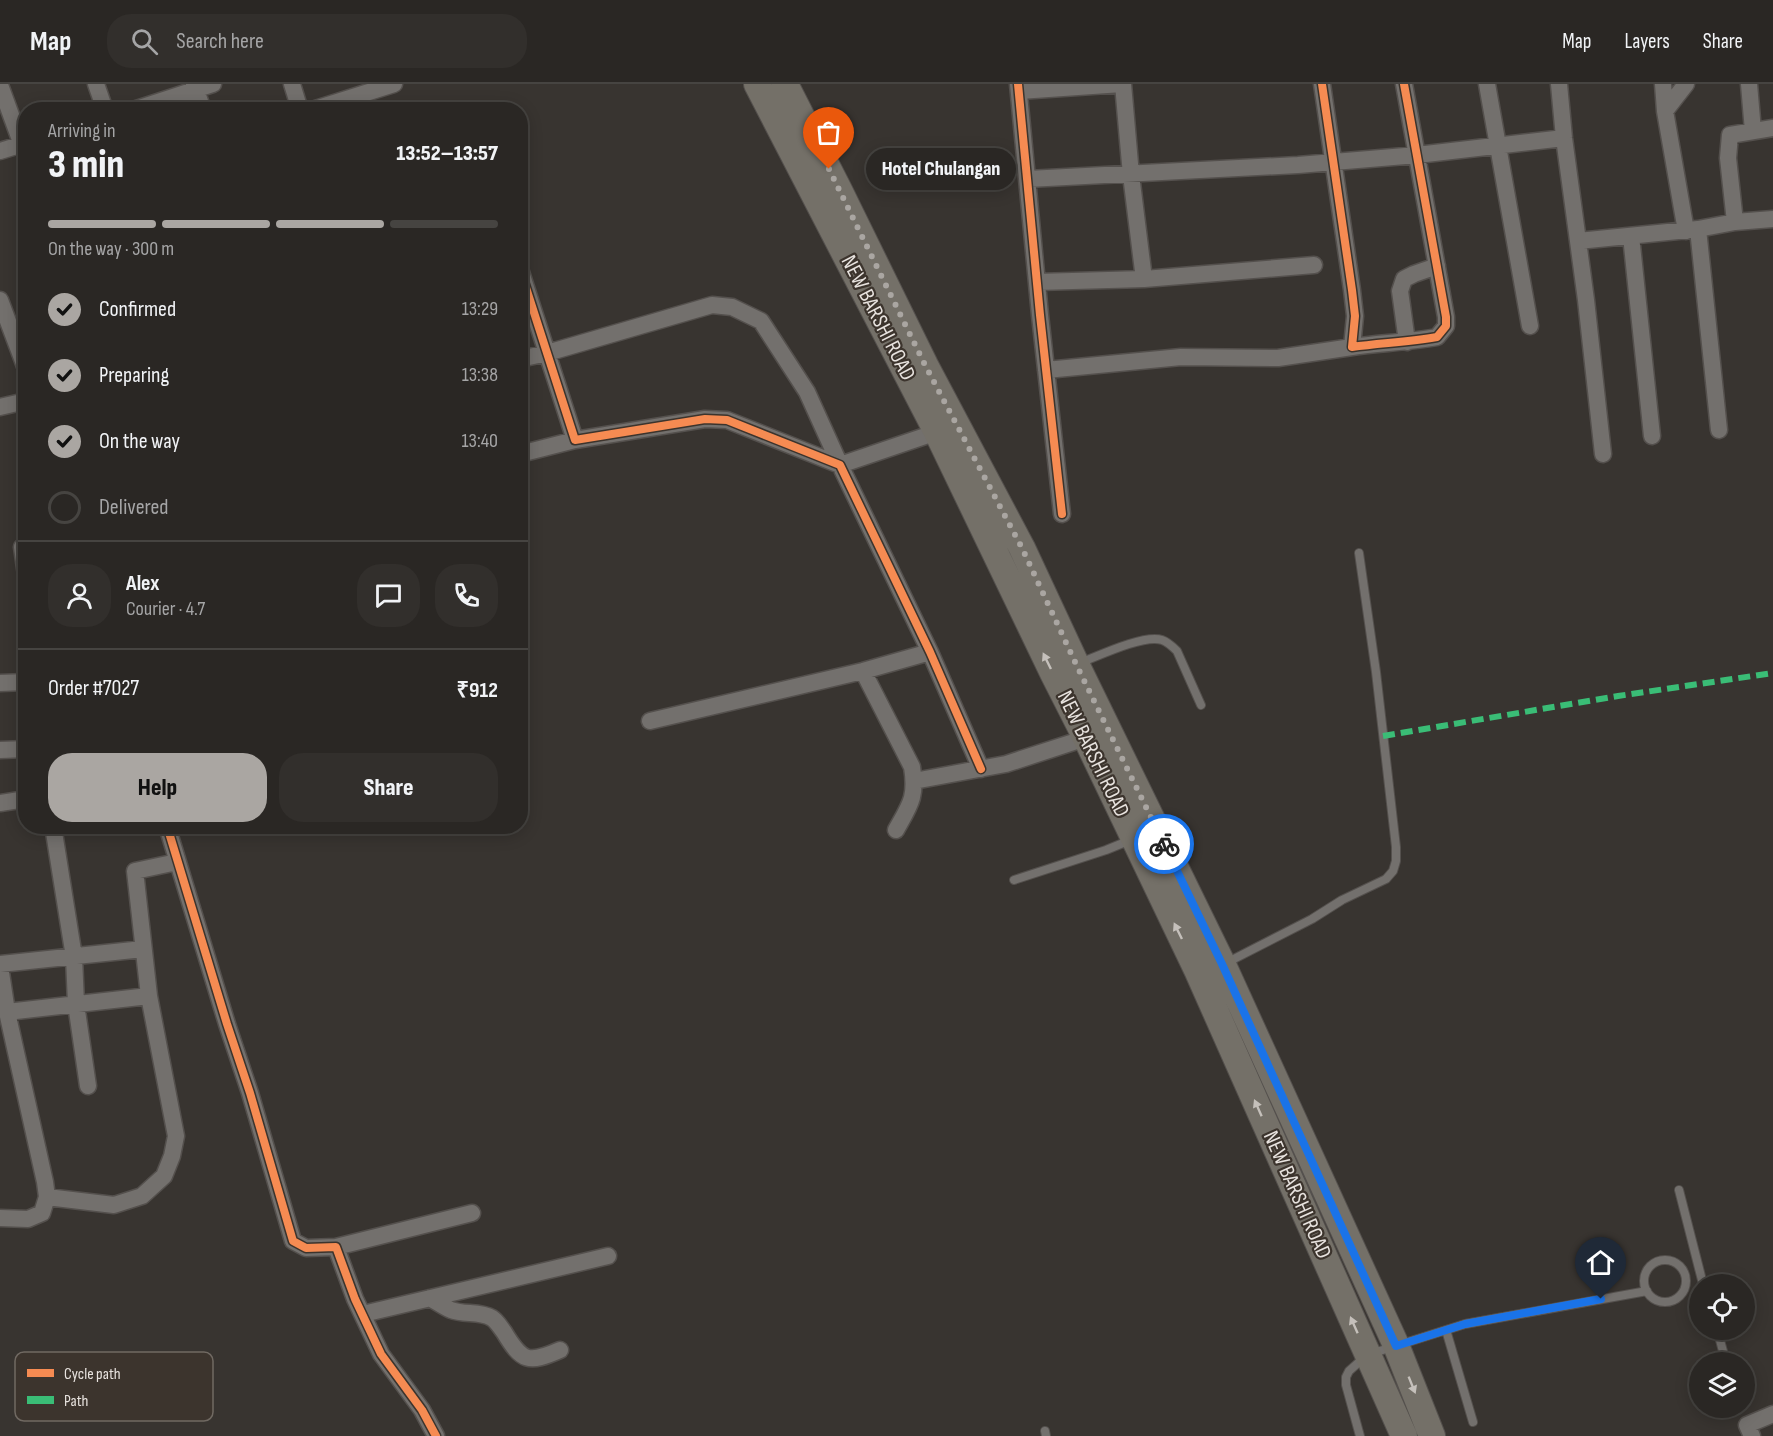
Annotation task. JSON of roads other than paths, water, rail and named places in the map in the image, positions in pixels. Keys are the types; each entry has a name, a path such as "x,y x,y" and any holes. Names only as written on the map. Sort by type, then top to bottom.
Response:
{"main road":[{"name":"NEW BARSHI ROAD","path":"757,84 937,432 1198,972 1404,1436"},
{"name":"NEW BARSHI ROAD","path":"785,84 840,190 925,365 1022,548 1222,964 1396,1346 1432,1436"}],"street":[{"path":"96,84 102,102"},
{"path":"155,102 195,87 213,84"},
{"path":"292,84 298,102"},
{"path":"337,102 394,84"},
{"path":"1062,514 1018,87 1122,84 1144,279"},
{"path":"1322,84 1355,316 1352,347"},
{"path":"1046,370 1181,357 1278,358 1437,337 1446,326 1446,317 1404,84"},
{"path":"1487,84 1530,326"},
{"path":"1559,84 1603,453"},
{"path":"1663,84 1665,111 1692,230 1719,430"},
{"path":"1665,111 1686,84"},
{"path":"1749,84 1753,131"},
{"path":"0,85 18,132"},
{"path":"195,87 200,102"},
{"path":"1735,222 1728,158 1730,135 1773,128"},
{"path":"1028,179 1334,162 1564,138"},
{"path":"0,151 18,149"},
{"path":"1578,241 1692,230 1735,222 1773,219"},
{"path":"1631,236 1652,436"},
{"path":"1037,282 1144,279 1314,265"},
{"path":"1407,342 1400,291 1404,279 1437,266"},
{"path":"528,293 575,440"},
{"path":"0,300 4,323 18,352"},
{"path":"528,357 712,305 732,308 761,321 807,392 930,652 981,769"},
{"path":"0,407 18,402"},
{"path":"528,452 575,440 705,419 727,420 840,465 937,432"},
{"path":"651,721 863,671 930,652"},
{"path":"863,671 912,767 913,801 896,830"},
{"path":"0,683 18,682"},
{"path":"914,781 1006,764 1086,738"},
{"path":"0,750 18,749"},
{"path":"0,803 18,800"},
{"path":"54,834 74,957 76,1004 88,1086"},
{"path":"169,834 250,1093 293,1241 306,1248 336,1247 472,1213"},
{"path":"46,1197 114,1205 142,1196 164,1176 172,1156 176,1136 149,996 135,871 177,862"},
{"path":"0,1218 28,1219 42,1213 46,1197 45,1182 7,1012 0,965 143,949"},
{"path":"7,1012 149,996"},
{"path":"336,1247 355,1299 381,1354 422,1410 436,1436"},
{"path":"363,1314 608,1256"},
{"path":"430,1298 451,1310 486,1316 495,1320 514,1349 522,1356 532,1359 542,1358 560,1350"},
{"path":"1752,1436 1748,1425 1773,1414"}],"lane":[{"path":"1222,964 1386,879 1393,870 1396,861 1396,847 1376,672 1359,553"},
{"path":"1076,664 1138,641 1160,639 1177,651 1201,705"},
{"path":"1014,880 1134,839"},
{"path":"1679,1190 1700,1274"},
{"path":"1666,1260 1680,1266 1686,1278 1683,1292 1672,1301 1657,1300 1647,1291 1645,1276 1647,1270 1659,1261 1666,1260"},
{"path":"1360,1436 1346,1385 1346,1377 1353,1366 1366,1354 1465,1324 1647,1291"},
{"path":"1446,1330 1473,1422"}],"place":[{"name":"Hotel Chulangan","path":"829,169"}]}
